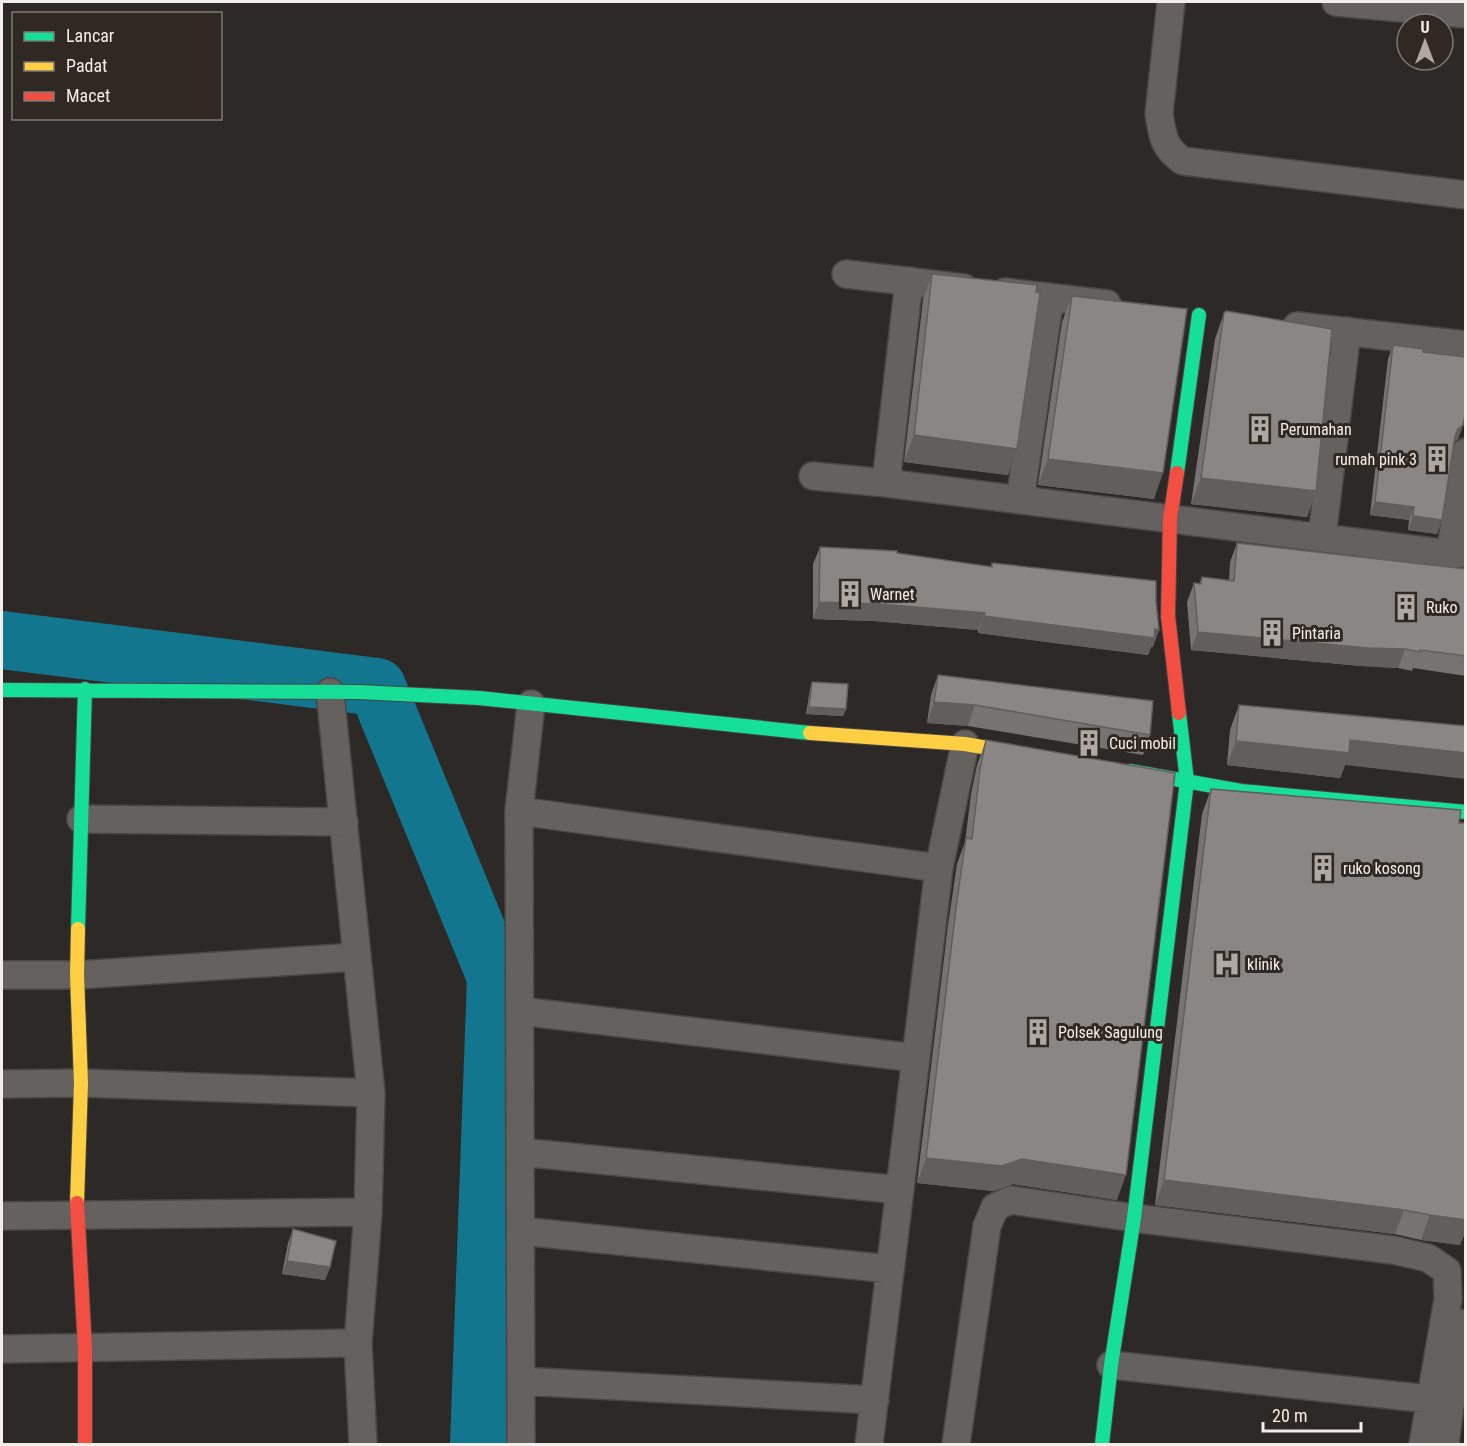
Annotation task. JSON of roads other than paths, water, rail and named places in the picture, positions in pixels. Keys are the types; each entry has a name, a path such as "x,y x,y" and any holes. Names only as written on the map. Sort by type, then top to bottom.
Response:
{"street":[{"path":"1171,2 1159,114 1162,131 1170,151 1177,156 1184,160 1466,195"},
{"path":"1336,2 1466,14"},
{"path":"846,274 1131,307"},
{"path":"886,483 909,281"},
{"path":"1020,500 1050,297"},
{"path":"1102,1444 1111,1365 1134,1218 1187,780 1168,616 1170,519 1199,315"},
{"path":"1267,322 1466,345"},
{"path":"1322,537 1347,332"},
{"path":"813,476 1458,553 1466,453"},
{"path":"85,689 77,975 81,1083 77,1215 85,1349 85,1444"},
{"path":"2,690 359,692 479,698 782,731 965,744 1047,758"},
{"path":"330,692 371,1093 368,1212 358,1343 363,1444"},
{"path":"521,1444 519,811 531,704"},
{"path":"869,1444 939,868 965,744"},
{"path":"1117,769 1242,791 1466,812"},
{"path":"519,811 939,868"},
{"path":"81,819 344,822"},
{"path":"2,975 77,975 357,957"},
{"path":"520,1011 916,1058"},
{"path":"2,1084 81,1083 371,1093"},
{"path":"520,1152 900,1190"},
{"path":"956,1444 987,1226 995,1207 1011,1200 1134,1218 1393,1250 1428,1258 1447,1271 1448,1400 1445,1444"},
{"path":"2,1216 368,1212"},
{"path":"521,1231 890,1269"},
{"path":"1423,1444 1448,1400 1466,1289"},
{"path":"2,1349 358,1343"},
{"path":"1111,1365 1448,1400"},
{"path":"521,1381 875,1400"}],"waterway":[{"path":"2,640 377,687 496,977 479,1444"}],"place":[{"name":"Perumahan","path":"1260,429"},
{"name":"rumah pink 3","path":"1437,459"},
{"name":"Warnet","path":"850,594"},
{"name":"Ruko","path":"1406,607"},
{"name":"Pintaria","path":"1272,633"},
{"name":"Cuci mobil","path":"1089,743"},
{"name":"ruko kosong","path":"1323,868"},
{"name":"klinik","path":"1227,964"},
{"name":"Polsek Sagulung","path":"1038,1032"}]}
